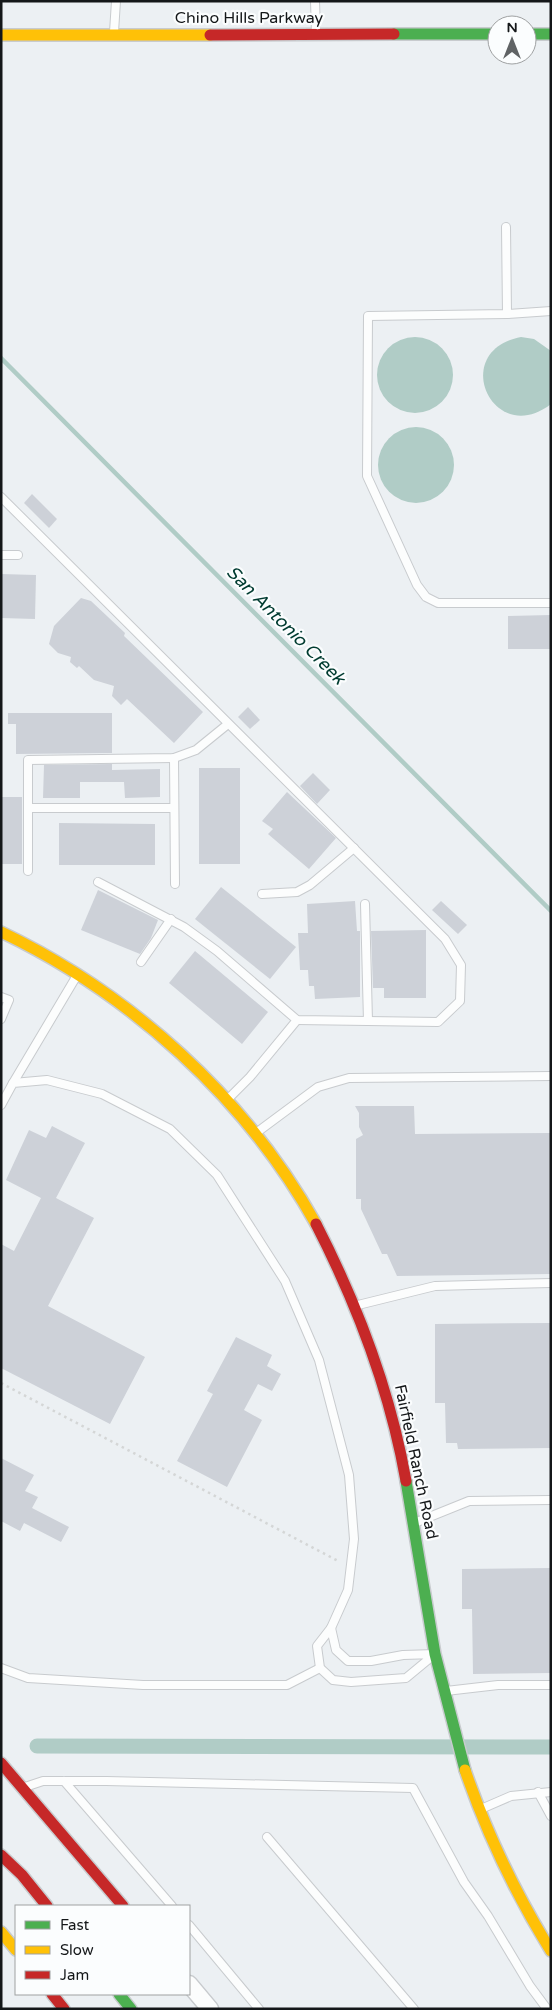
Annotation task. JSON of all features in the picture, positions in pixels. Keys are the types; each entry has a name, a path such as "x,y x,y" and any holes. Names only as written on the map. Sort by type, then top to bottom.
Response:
{"main road":[{"name":"Chino Hills Parkway","path":"1,35 487,34"},
{"path":"537,34 551,34"},
{"name":"Fairfield Ranch Road","path":"1,932 78,974 135,1015 175,1048 227,1100 256,1133 298,1192 318,1227 356,1306 391,1409 435,1654 468,1783 477,1810 529,1917 551,1951"},
{"path":"1,1763 122,1905"},
{"path":"1,1855 22,1875 46,1905"},
{"path":"1,1932 15,1949"},
{"path":"53,1995 64,2009"},
{"path":"120,1995 131,2009"}],"street":[{"path":"190,1985 210,2009"}],"lane":[{"path":"114,35 116,1"},
{"path":"315,1 316,34"},
{"path":"506,227 507,314"},
{"path":"551,311 507,314 368,316 367,476 403,557 417,585 426,597 438,602 551,603"},
{"path":"2,496 228,724 446,939 461,965 460,1001 438,1022 298,1020 217,952 172,919 98,882"},
{"path":"1,555 18,555"},
{"path":"28,871 28,760 174,758 196,750 228,724"},
{"path":"174,758 175,884"},
{"path":"28,808 174,808"},
{"path":"262,894 297,892 323,875 354,848"},
{"path":"364,904 368,1021"},
{"path":"141,962 172,919"},
{"path":"1,1105 78,974"},
{"path":"1,997 9,1000 1,1019"},
{"path":"227,1100 250,1077 298,1020"},
{"path":"256,1133 318,1087 349,1078 551,1076"},
{"path":"13,1083 47,1080 102,1094 170,1129 216,1175 285,1281 319,1360 349,1475 354,1539 348,1590 331,1628 317,1646 320,1668 333,1680 406,1678 435,1654"},
{"path":"356,1306 435,1286 551,1283"},
{"path":"413,1524 469,1501 551,1500"},
{"path":"331,1628 336,1650 348,1661 371,1661 403,1654 435,1654"},
{"path":"1,1668 28,1678 143,1685 287,1686 320,1668"},
{"path":"444,1692 498,1686 551,1685"},
{"path":"23,1788 43,1781 413,1788 464,1882 488,1916 530,1986 547,2009"},
{"path":"64,1781 171,1905"},
{"path":"538,1792 551,1816"},
{"path":"477,1810 511,1796 551,1792"},
{"path":"267,1837 414,2009"},
{"path":"190,1926 258,2009"}],"path":[{"path":"1,1383 351,1567"}],"shaded area":[{"path":"408,337 422,337 436,343 447,354 453,368 450,390 442,402 422,413 408,413 394,407 383,396 377,382 377,368 383,354 394,343"},
{"path":"521,337 534,339 551,351 551,404 530,415 512,414 497,406 487,393 483,376 487,360 499,346"},
{"path":"416,427 430,430 443,438 451,451 454,465 451,479 443,492 430,500 416,503 402,500 389,492 381,479 378,465 381,451 389,438 402,430"}],"building":[{"path":"32,494 57,519 49,528 24,503"},
{"path":"1,574 36,575 35,619 1,618"},
{"path":"81,598 91,601 125,633 124,636 203,712 174,743 127,699 121,705 112,696 114,686 94,680 79,666 77,668 70,662 71,657 58,653 49,644 54,626"},
{"path":"551,615 551,649 508,649 508,616"},
{"path":"248,707 260,720 250,729 238,717"},
{"path":"8,713 112,713 112,753 16,754 16,724 8,724"},
{"path":"112,764 112,770 160,769 160,797 125,798 124,782 80,782 80,798 43,798 44,765"},
{"path":"199,768 240,768 240,864 199,864"},
{"path":"313,773 330,790 317,804 300,786"},
{"path":"287,792 336,838 309,869 268,834 273,829 262,821"},
{"path":"1,797 22,797 22,864 1,864"},
{"path":"59,823 155,824 155,865 59,865"},
{"path":"221,887 296,947 270,979 195,919"},
{"path":"98,890 158,920 151,938 140,954 81,930"},
{"path":"355,901 357,931 360,931 360,997 315,999 314,986 309,986 308,970 300,970 298,933 308,933 307,904"},
{"path":"441,901 467,925 458,934 432,910"},
{"path":"426,930 426,998 384,998 384,988 373,988 371,931"},
{"path":"195,951 268,1012 242,1044 169,983"},
{"path":"355,1106 414,1106 415,1134 551,1133 551,1274 397,1276 387,1254 382,1254 361,1209 361,1199 356,1199 356,1139 363,1135 359,1127 359,1113"},
{"path":"52,1126 85,1143 56,1198 94,1218 48,1306 145,1357 110,1424 1,1368 1,1244 14,1251 41,1198 6,1180 29,1130 46,1138"},
{"path":"551,1323 551,1448 458,1449 457,1443 446,1443 445,1403 435,1403 435,1324"},
{"path":"236,1337 272,1355 267,1366 281,1374 272,1391 258,1384 244,1410 262,1420 227,1487 177,1461 213,1394 207,1391"},
{"path":"1,1458 34,1475 25,1491 38,1497 32,1508 69,1527 61,1542 24,1523 20,1531 1,1521"},
{"path":"551,1568 551,1673 473,1674 472,1609 462,1609 462,1569"}],"waterway":[{"name":"San Antonio Creek","path":"1,358 551,911"},
{"path":"37,1746 551,1747"}],"traffic: fast":[{"path":"394,34 487,34"},
{"path":"537,34 551,34"},
{"path":"406,1481 435,1654 465,1770"},
{"path":"120,1995 131,2009"}],"traffic: slow":[{"path":"1,35 210,35"},
{"path":"1,932 49,957 95,986 139,1018 181,1054 220,1093 256,1134 288,1178 316,1224"},
{"path":"465,1770 503,1863 525,1907 551,1951"},
{"path":"1,1932 15,1949"}],"traffic: jam":[{"path":"210,35 394,34"},
{"path":"316,1224 346,1286 371,1349 391,1414 406,1481"},
{"path":"1,1763 122,1905"},
{"path":"1,1855 22,1875 46,1905"},
{"path":"53,1995 64,2009"}]}
